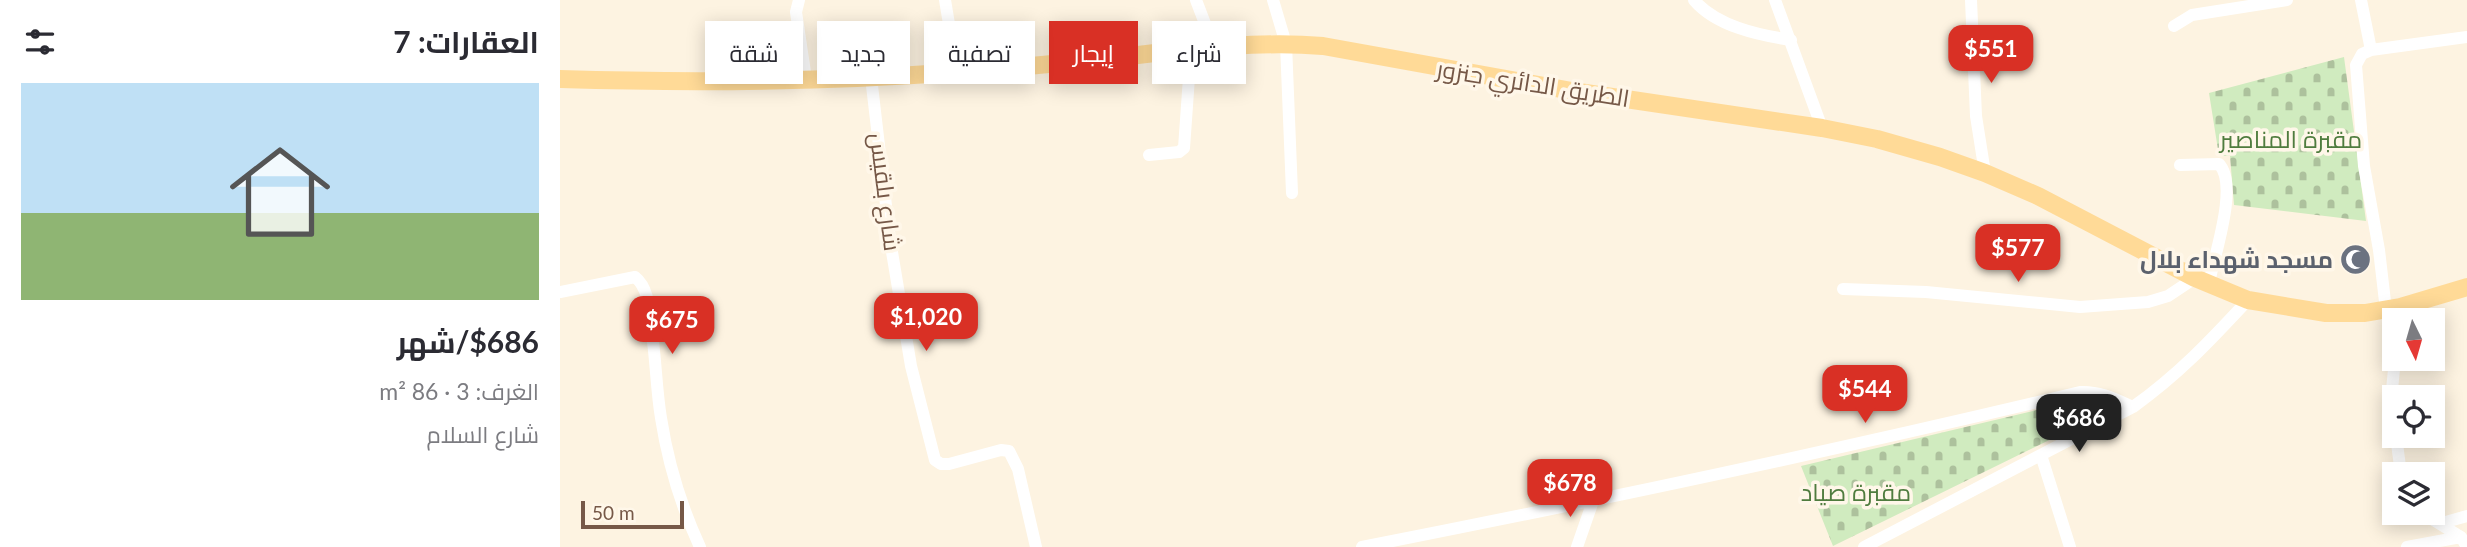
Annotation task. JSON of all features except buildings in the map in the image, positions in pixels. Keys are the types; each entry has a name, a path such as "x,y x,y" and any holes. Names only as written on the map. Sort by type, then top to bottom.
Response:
{"main road":[{"name":"الطريق الدائري جنزور","path":"1246,46 1286,44 1334,48 1645,103 1822,128 1887,142 1985,173 2038,196 2202,281 2248,300 2326,313 2382,312"},
{"name":"الطريق الدائري جنزور","path":"1035,64 1152,53"},
{"name":"الطريق الدائري جنزور","path":"560,79 671,81 817,79"},
{"name":"الطريق الدائري جنزور","path":"2407,308 2467,287"}],"street":[{"path":"799,0 796,12 806,79"},
{"path":"945,0 948,21"},
{"path":"1196,0 1204,21"},
{"path":"1273,0 1286,44 1292,193"},
{"path":"1694,0 1707,13 1726,23 1767,37 1791,40"},
{"path":"1775,0 1822,128"},
{"path":"1971,0 1976,116 1985,173"},
{"path":"2174,26 2192,15 2287,0"},
{"path":"2361,0 2371,50"},
{"path":"2394,308 2379,250 2364,166 2355,79 2357,60 2371,50 2467,37"},
{"name":"شارع بلقيس","path":"872,84 890,240 911,366 935,460 941,464 949,464 1001,450 1009,451 1018,469 1036,547"},
{"path":"1149,155 1179,152 1184,148 1189,84"},
{"path":"1843,289 1926,292 2080,307 2159,299 2202,281 2227,199 2226,175 2219,164 2180,165"},
{"path":"560,292 635,277 640,281 647,299 654,343 664,432 680,499 700,547"},
{"path":"1864,547 2133,407 2170,380 2248,300"},
{"path":"1362,547 1593,501 2080,393 2106,395 2133,407"},
{"path":"2041,455 2070,547"},
{"path":"1577,547 1593,501"},
{"path":"2445,522 2467,516"},
{"path":"2444,525 2464,542"},
{"path":"2407,547 2464,542"}],"green space":[{"name":"مقبرة المناصير","path":"2344,57 2366,221 2234,205 2230,156 2219,156 2209,93"},
{"name":"مقبرة صياد","path":"2083,399 2080,425 1833,546 1801,466"}],"place":[{"name":"مسجد شهداء بلال","path":"2356,260"}]}
